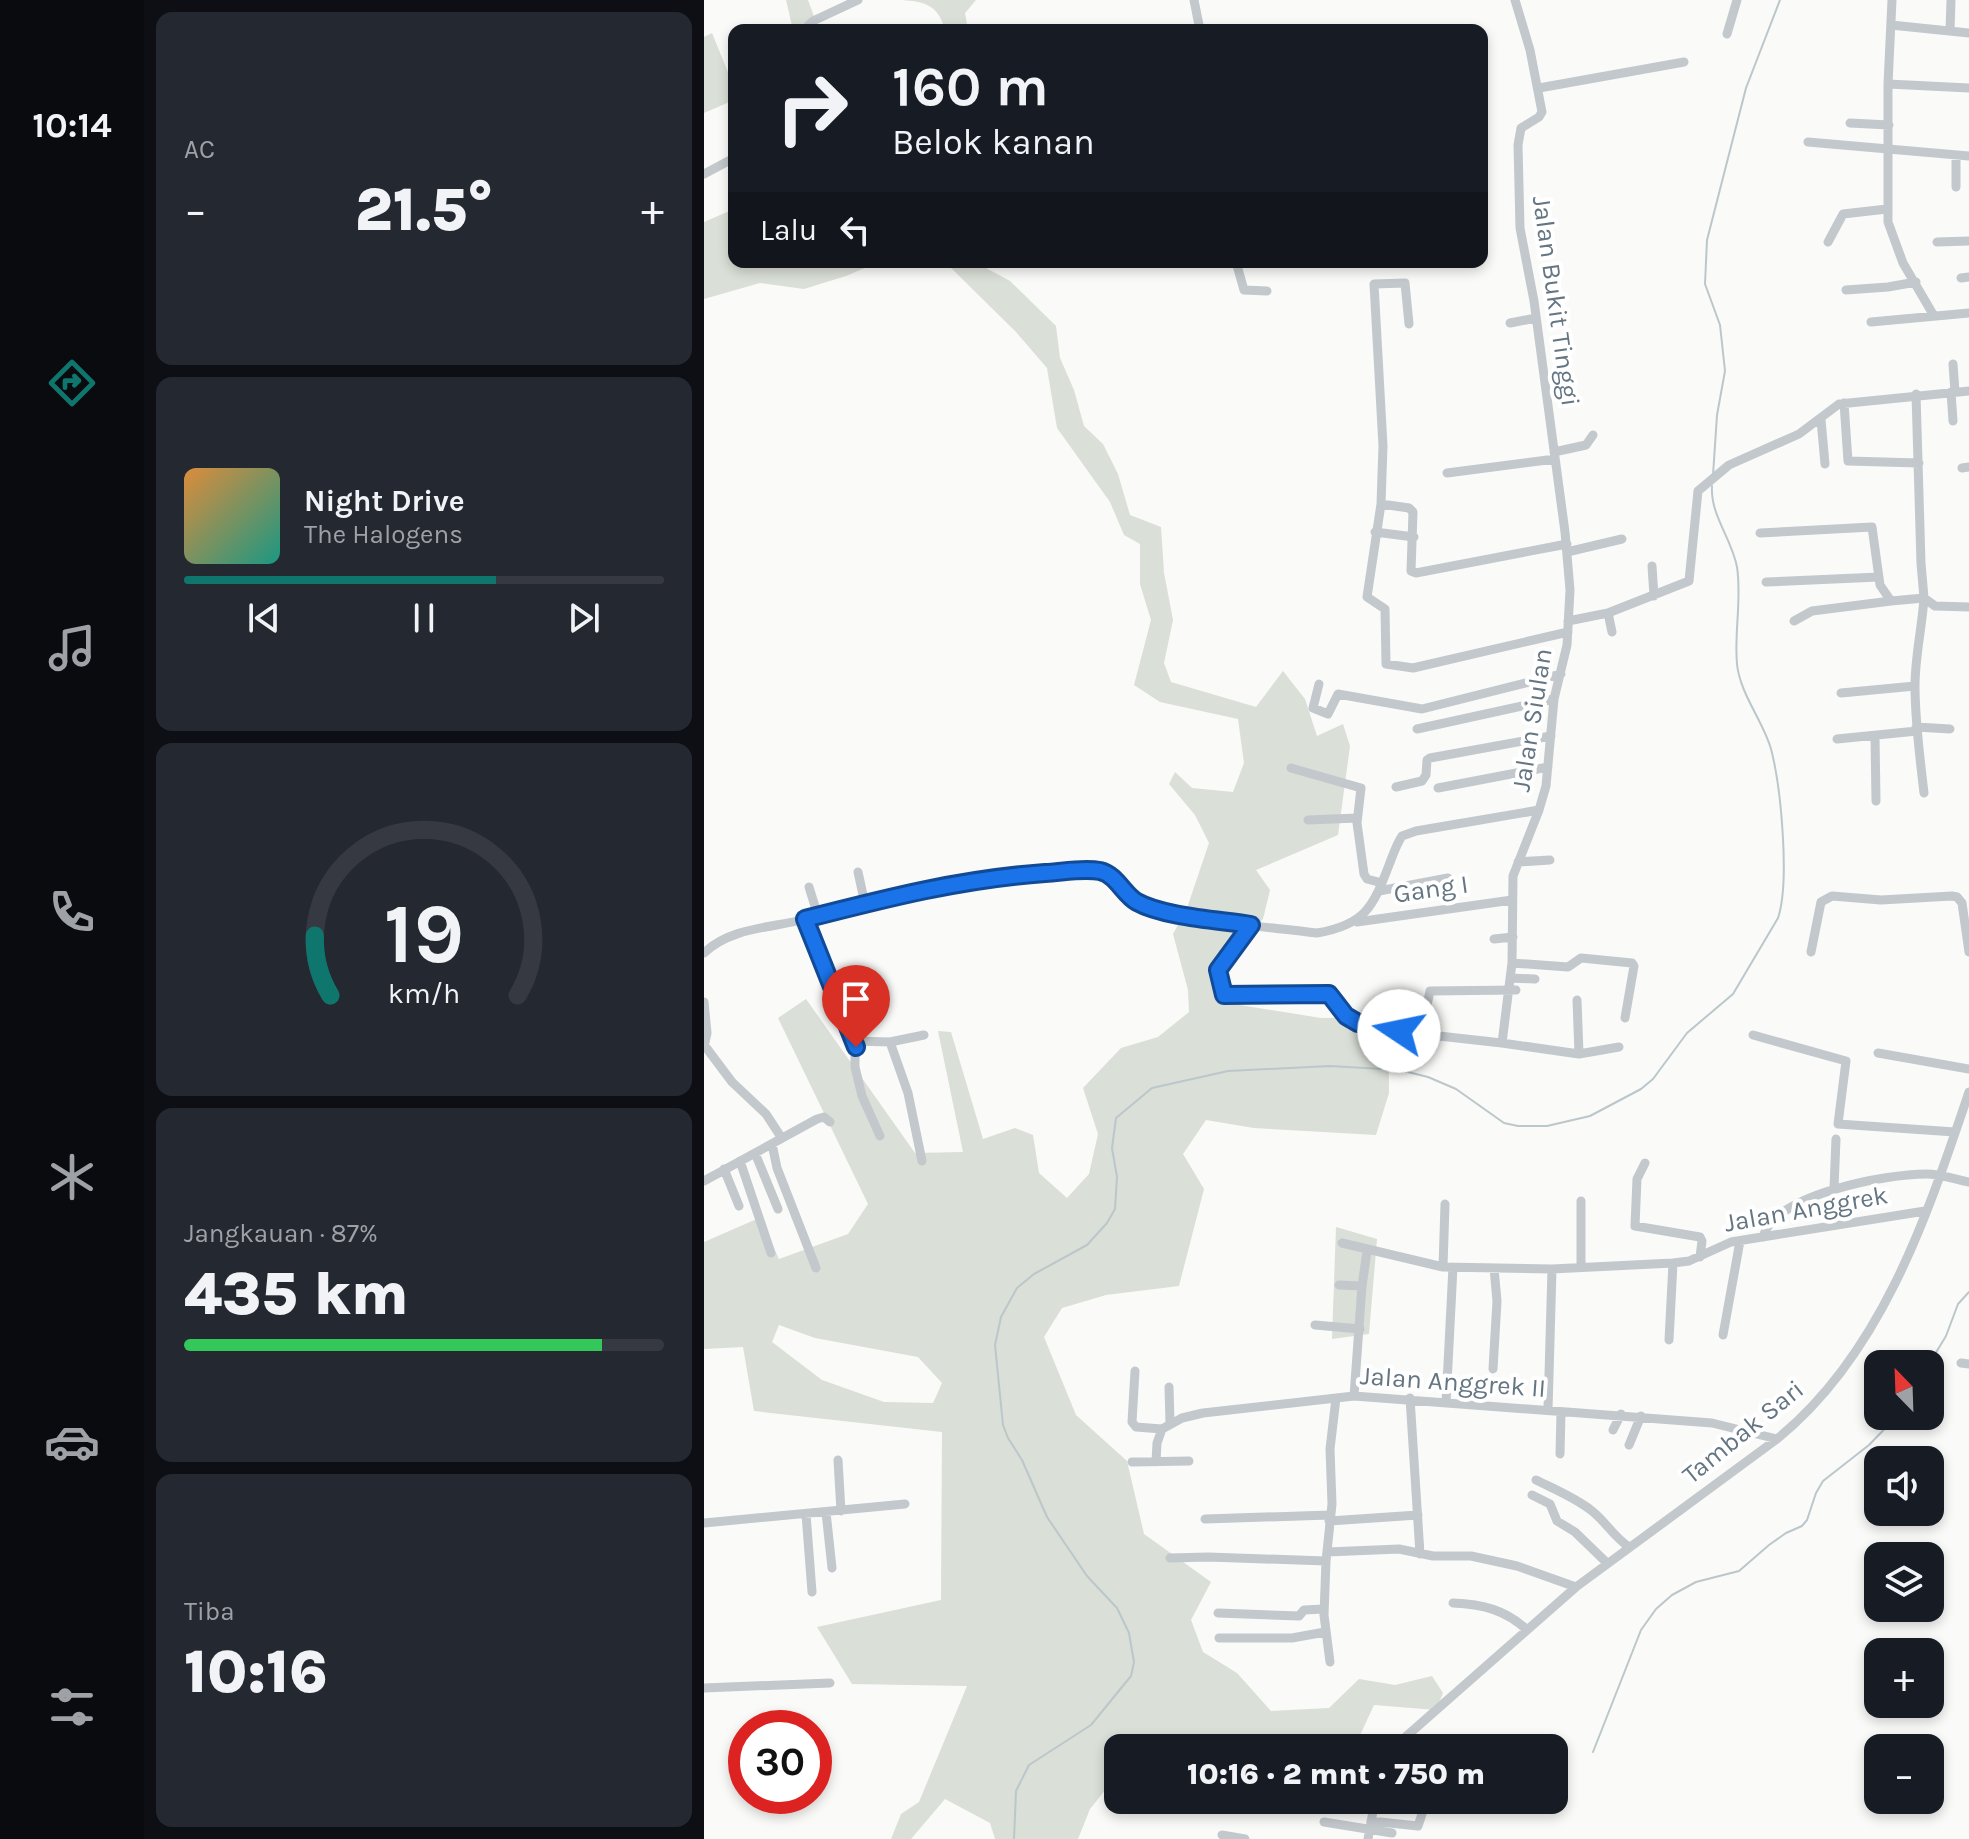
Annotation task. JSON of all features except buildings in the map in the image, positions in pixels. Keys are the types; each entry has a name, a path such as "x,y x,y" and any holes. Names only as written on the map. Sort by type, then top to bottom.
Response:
{"street":[{"path":"810,24 858,0"},
{"path":"1194,0 1199,24"},
{"path":"1727,34 1737,0"},
{"path":"1892,0 1888,84 1888,222 1897,251 1934,316"},
{"path":"1950,31 1951,0"},
{"name":"Jalan Bukit Tinggi","path":"1518,1 1539,88 1541,115 1521,128 1518,145 1520,228 1536,318 1567,548 1570,590 1568,626"},
{"path":"1891,25 1969,33"},
{"path":"1539,88 1684,62"},
{"path":"1888,84 1969,88"},
{"path":"1850,123 1889,125"},
{"path":"1808,142 1969,156"},
{"path":"1956,155 1956,187"},
{"path":"704,174 728,161"},
{"path":"1828,242 1843,214 1887,209"},
{"path":"1937,242 1969,241"},
{"path":"1238,268 1244,290 1267,291"},
{"path":"1409,324 1404,282 1374,284 1383,446 1381,504 1367,597 1385,609 1385,660 1388,666 1413,668 1568,626 1689,581 1698,491 1718,472 1799,434 1844,403 1969,391"},
{"path":"1846,290 1916,282"},
{"path":"1871,322 1969,313"},
{"path":"1510,323 1536,318"},
{"path":"1953,364 1953,421"},
{"path":"1916,394 1924,598 1917,638 1915,686 1916,729 1924,793"},
{"path":"1844,403 1847,460 1919,463"},
{"path":"1821,420 1825,464"},
{"path":"1447,473 1554,456 1586,445 1593,435"},
{"path":"1381,504 1412,509 1414,537 1410,569 1413,573 1622,539"},
{"path":"1760,533 1872,527 1881,589 1891,601"},
{"path":"1375,532 1414,537"},
{"path":"1652,566 1654,596"},
{"path":"1766,582 1879,577"},
{"path":"1794,621 1812,611 1924,598 1935,606 1969,607"},
{"path":"1608,613 1612,632"},
{"name":"Jalan Siulan","path":"1356,922 1371,906 1399,840 1408,833 1539,810 1548,767 1554,699 1568,626"},
{"path":"1319,684 1313,708 1328,714 1338,694 1422,709 1561,674"},
{"path":"1841,693 1915,686"},
{"path":"1417,729 1554,699"},
{"path":"1837,739 1916,729 1950,729"},
{"path":"1396,787 1422,781 1430,758 1551,736"},
{"path":"1875,736 1876,801"},
{"path":"1438,788 1548,767"},
{"path":"1291,768 1360,786 1362,792 1357,818 1365,877 1380,887 1448,878"},
{"path":"1502,1043 1512,986 1513,876 1539,810"},
{"path":"1308,820 1357,818"},
{"path":"1518,862 1550,860"},
{"path":"704,953 724,939 753,929 947,884 1088,870 1112,877 1135,901 1180,914 1317,933 1356,922"},
{"path":"858,872 865,904"},
{"path":"809,887 818,916"},
{"path":"1811,952 1821,902 1832,896 1881,900 1957,897 1963,908 1969,952"},
{"name":"Gang I","path":"1356,922 1512,900"},
{"path":"805,919 855,1041 855,1067 862,1096 880,1136"},
{"path":"1251,925 1218,970 1224,995 1326,994 1332,997 1346,1016 1358,1023 1579,1054 1619,1047"},
{"path":"1494,939 1513,937"},
{"path":"1512,963 1568,967 1581,958 1632,963 1625,1018"},
{"path":"1421,1034 1430,991 1512,986 1535,979"},
{"path":"1577,1000 1579,1054"},
{"path":"704,1002 707,1022 705,1046 732,1082 766,1114 781,1137"},
{"path":"855,1041 890,1042 924,1035"},
{"path":"1753,1035 1846,1061 1838,1124 1955,1132"},
{"path":"890,1042 908,1093 922,1161"},
{"path":"1878,1053 1969,1069"},
{"name":"Tambak Sari","path":"1409,1734 1576,1587 1804,1418 1847,1364 1890,1293 1940,1177 1969,1092"},
{"path":"704,1181 821,1117 830,1122"},
{"path":"1834,1188 1836,1139"},
{"path":"772,1144 777,1168 816,1268"},
{"path":"755,1153 778,1209"},
{"path":"740,1161 771,1253"},
{"path":"1645,1163 1637,1179 1635,1226 1700,1237 1700,1257"},
{"path":"724,1169 739,1206"},
{"path":"1763,1237 1771,1222 1785,1210 1834,1188 1924,1174 1969,1182"},
{"path":"1581,1201 1581,1266"},
{"path":"1445,1204 1448,1267 1446,1403"},
{"name":"Jalan Anggrek","path":"1342,1243 1448,1267 1552,1269 1673,1263 1700,1257 1719,1246 1740,1241 1925,1211"},
{"path":"1723,1335 1740,1241"},
{"path":"1354,1396 1367,1251"},
{"path":"1669,1340 1673,1263"},
{"path":"1493,1369 1497,1301 1494,1268"},
{"path":"1548,1410 1552,1269"},
{"path":"1339,1285 1362,1286"},
{"path":"1315,1325 1360,1329"},
{"path":"1135,1371 1132,1422 1136,1427 1166,1426"},
{"path":"1156,1462 1157,1443 1166,1426 1169,1387"},
{"name":"Jalan Anggrek II","path":"1166,1426 1203,1413 1354,1396 1712,1423 1777,1439"},
{"path":"1330,1662 1324,1609 1332,1504 1330,1449 1336,1398"},
{"path":"1410,1398 1420,1554"},
{"path":"1560,1454 1561,1412"},
{"path":"1613,1430 1621,1414"},
{"path":"1629,1445 1641,1416"},
{"path":"838,1460 841,1511"},
{"path":"1132,1462 1189,1461"},
{"path":"1536,1480 1586,1506 1612,1535 1629,1547"},
{"path":"1532,1495 1550,1504 1555,1520 1587,1542 1607,1563"},
{"path":"704,1523 905,1504"},
{"path":"826,1512 832,1568"},
{"path":"806,1514 812,1592"},
{"path":"1205,1519 1418,1515"},
{"path":"1170,1558 1326,1557 1399,1549 1420,1554 1490,1559 1576,1587"},
{"path":"1453,1603 1470,1603 1503,1612 1527,1630"},
{"path":"1218,1613 1299,1616 1304,1610 1324,1609"},
{"path":"1219,1638 1292,1638 1325,1632"},
{"path":"704,1688 830,1683"},
{"path":"1369,1830 1418,1826 1422,1814"},
{"path":"1324,1822 1392,1833"},
{"path":"1222,1835 1245,1839"}],"shaded area":[{"path":"786,0 808,0 817,24 792,24"},
{"path":"902,0 976,0 965,13 967,24 943,24 935,10 918,2"},
{"path":"712,33 728,72 728,103 704,113 704,37"},
{"path":"728,212 728,268 865,268 804,289 760,283 704,299 704,222"},
{"path":"951,268 986,268 1010,281 1056,326 1060,358 1074,390 1084,426 1103,444 1118,474 1130,515 1161,527 1164,573 1173,620 1164,663 1171,682 1256,707 1283,671 1305,699 1317,736 1343,724 1350,746 1338,835 1256,870 1270,890 1263,919 1220,966 1240,1005 1321,1018 1388,1017 1389,1093 1376,1135 1254,1128 1206,1120 1183,1154 1204,1189 1179,1286 1106,1295 1062,1308 1044,1337 1076,1415 1127,1461 1144,1534 1211,1582 1191,1620 1203,1652 1237,1673 1271,1711 1329,1708 1359,1679 1395,1685 1432,1676 1443,1693 1436,1710 1374,1705 1361,1734 1104,1734 1104,1792 1090,1809 1078,1839 995,1839 990,1823 945,1799 911,1839 891,1839 901,1814 919,1802 967,1686 852,1684 817,1627 941,1600 942,1432 754,1411 743,1347 704,1349 704,1242 759,1218 779,1259 848,1234 868,1204 778,1018 806,999 915,1153 963,1152 938,1031 951,1032 983,1139 1015,1128 1033,1135 1039,1173 1067,1198 1089,1174 1098,1134 1083,1088 1121,1048 1158,1037 1189,1012 1188,990 1173,934 1187,908 1209,843 1195,815 1169,784 1175,772 1192,788 1233,792 1244,763 1238,719 1160,702 1134,685 1151,620 1140,584 1140,544 1124,535 1110,502 1057,428 1047,368 1016,332","holes":["779,1325 815,1338 918,1357 942,1383 933,1403 884,1402 822,1380 772,1342"]},
{"path":"1336,1227 1377,1239 1369,1334 1332,1339"}],"waterway":[{"path":"1713,475 1717,415 1725,371 1720,325 1705,284 1707,240 1746,88 1780,0"},
{"path":"1014,1839 1016,1791 1029,1765 1091,1725 1131,1676 1134,1662 1129,1633 1117,1608 1087,1576 1047,1517 1022,1460 1008,1438 1003,1425 995,1345 1001,1317 1017,1288 1034,1274 1087,1245 1115,1209 1117,1177 1112,1148 1116,1118 1152,1088 1228,1071 1330,1066 1400,1070 1428,1077 1456,1089 1504,1123 1518,1126 1547,1126 1590,1116 1641,1089 1653,1079 1687,1033 1733,994 1778,918 1784,859 1778,786 1771,749 1739,675 1736,652 1737,567 1714,507 1712,486"},
{"path":"1938,1350 1958,1304 1969,1292"},
{"path":"1593,1752 1641,1630 1656,1609 1672,1595 1696,1582 1739,1571 1769,1545 1802,1526 1823,1481 1883,1430"}],"route":[{"path":"856,1047 805,919 934,886 1088,870 1106,873 1135,901 1145,905 1251,925 1218,970 1224,995 1329,994 1346,1016 1358,1023 1399,1031"}]}
